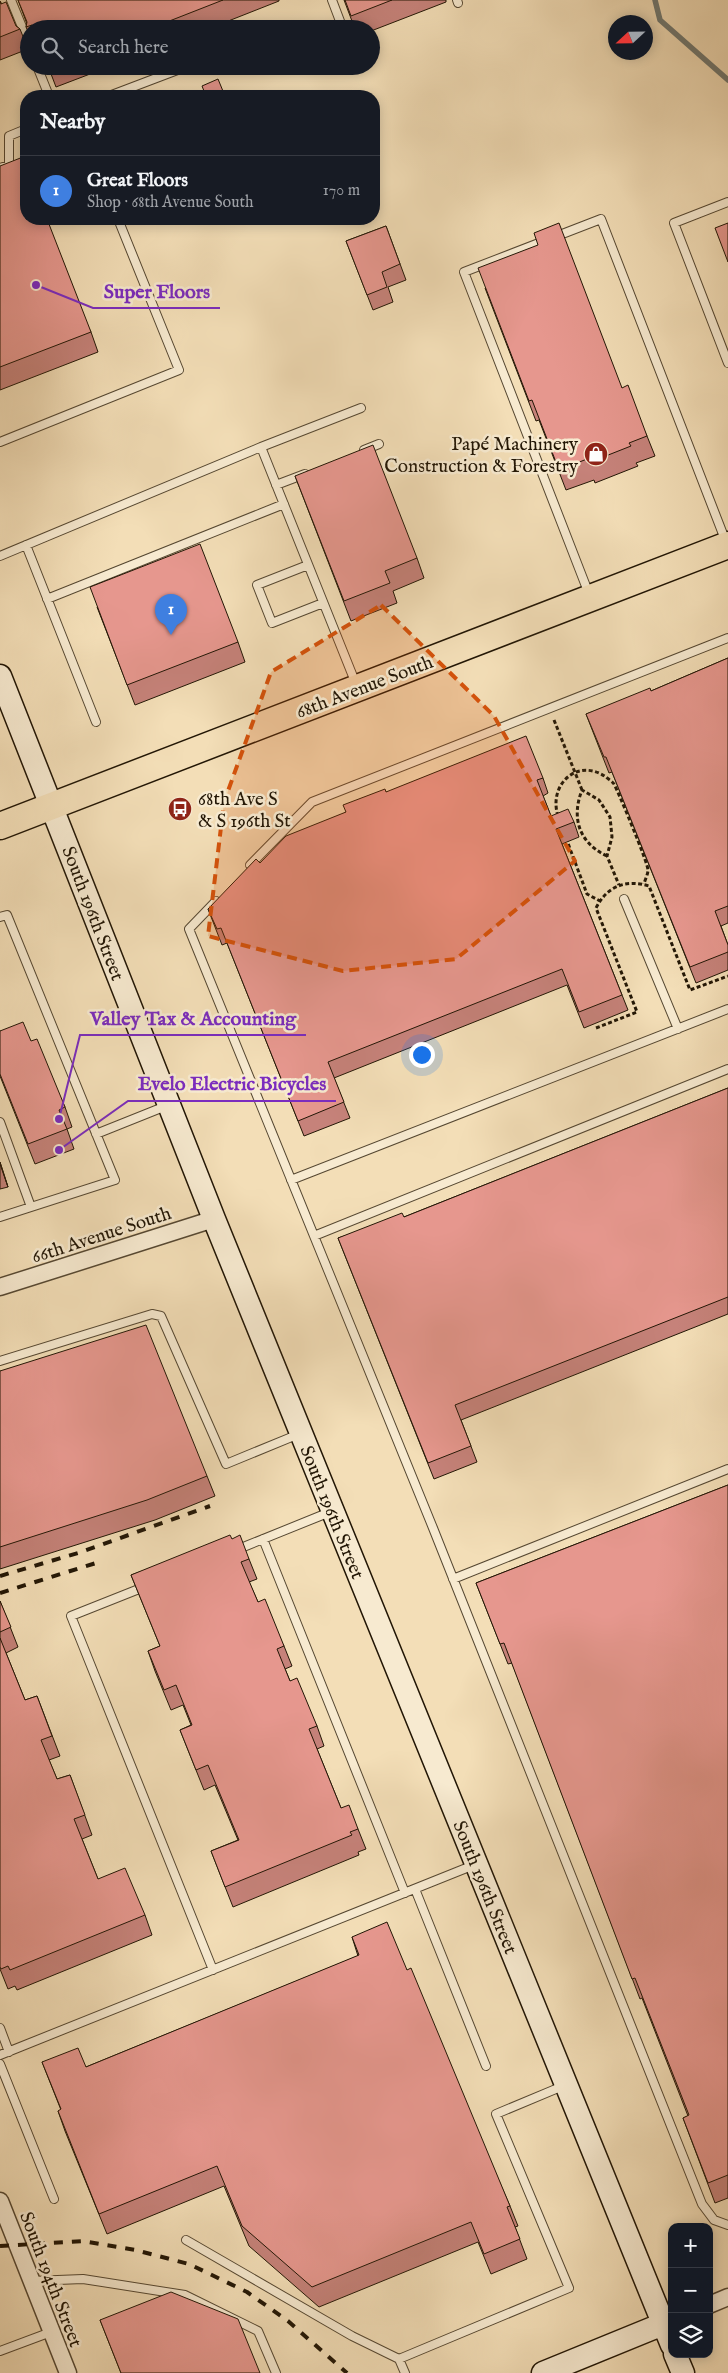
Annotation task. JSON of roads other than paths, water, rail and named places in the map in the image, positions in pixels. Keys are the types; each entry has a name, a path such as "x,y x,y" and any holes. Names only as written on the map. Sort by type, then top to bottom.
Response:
{"main road":[{"name":"68th Avenue South","path":"0,826 728,545"},
{"name":"South 196th Street","path":"0,676 214,1219 566,2085 667,2322"},
{"path":"543,2373 667,2322"},
{"path":"677,2358 683,2373"}],"street":[{"name":"66th Avenue South","path":"0,1287 214,1219"},
{"name":"South 194th Street","path":"0,2201 68,2373"},
{"path":"713,2303 728,2297"}],"lane":[{"path":"11,0 20,22"},
{"path":"332,0 340,20"},
{"path":"41,75 47,90"},
{"path":"125,90 164,75"},
{"path":"0,168 9,165 9,136 20,131"},
{"path":"728,202 674,223 728,363"},
{"path":"591,598 464,272 601,219 728,545"},
{"path":"0,442 179,370 120,225"},
{"path":"0,556 261,447 360,408"},
{"path":"353,454 379,444"},
{"path":"261,447 358,688"},
{"path":"276,485 310,472"},
{"path":"47,599 284,504"},
{"path":"26,545 96,722"},
{"path":"308,565 257,585 272,623 323,603"},
{"path":"244,872 312,802 728,638"},
{"path":"223,894 189,929 453,1579 702,2204 714,2220 728,2225"},
{"path":"624,899 678,1029"},
{"path":"0,917 7,915 115,1180 0,1216"},
{"path":"291,1180 728,1009"},
{"path":"314,1236 728,1069"},
{"path":"96,1134 169,1105"},
{"path":"0,1122 31,1207"},
{"path":"0,1361 152,1314 161,1316 226,1464 301,1433"},
{"path":"453,1579 728,1469"},
{"path":"227,1554 333,1511"},
{"path":"263,1539 405,1893"},
{"path":"153,1583 71,1616 213,1970"},
{"path":"0,2055 476,1864"},
{"path":"416,1889 486,2066"},
{"path":"0,2028 9,2052"},
{"path":"0,2064 54,2200"},
{"path":"399,2359 569,2288 496,2114 566,2085"},
{"path":"186,2240 352,2336 399,2359 405,2373"},
{"path":"32,2281 84,2279 184,2295 258,2331 276,2373"},
{"path":"0,2351 51,2332"}],"waterway":[{"path":"655,0 660,20 728,80"}],"railway":[{"path":"0,1576 78,1553 210,1506"},
{"path":"0,1593 96,1563"},
{"path":"0,2246 83,2241 135,2250 189,2264 247,2292 288,2321 347,2373"}],"place":[{"name":"Super Floors","path":"36,285"},
{"name":"Papé Machinery Construction & Forestry","path":"596,454"},
{"name":"Great Floors","path":"171,635"},
{"name":"68th Ave S & S 196th St","path":"180,809"},
{"name":"Valley Tax & Accounting","path":"59,1119"},
{"name":"Evelo Electric Bicycles","path":"59,1150"}]}
